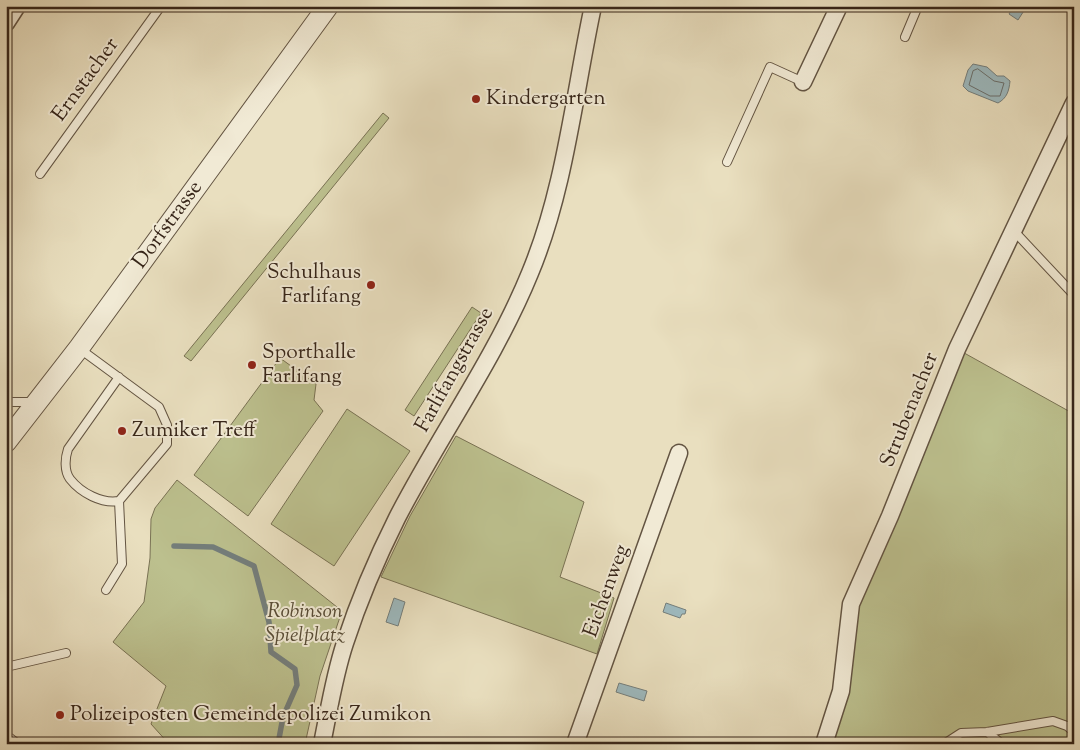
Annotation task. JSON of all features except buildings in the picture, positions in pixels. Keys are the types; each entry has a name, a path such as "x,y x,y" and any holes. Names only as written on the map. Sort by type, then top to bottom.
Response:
{"street":[{"path":"6,23 17,6"},
{"name":"Dorfstrasse","path":"6,442 79,348 328,6"},
{"name":"Farlifangstrasse","path":"322,744 333,688 345,643 370,577 398,518 502,331 540,248 561,176 593,6"},
{"path":"803,82 839,6"},
{"name":"Strubenacher","path":"824,744 841,691 851,604 890,516 957,349 1074,104"},
{"name":"Eichenweg","path":"575,744 679,453"}],"lane":[{"name":"Ernstacher","path":"40,174 161,6"},
{"path":"905,37 918,6"},
{"path":"727,162 770,67 803,82"},
{"path":"1013,230 1074,294"},
{"path":"79,348 119,377 159,407 167,425 167,444 119,501 109,503 95,498 70,478 65,461 68,449 119,377"},
{"path":"6,402 37,402"},
{"path":"106,590 122,564 119,501"},
{"path":"6,667 66,653"},
{"path":"944,744 961,733 987,732 1053,721 1067,726 1074,732"},
{"path":"987,732 1002,744"},
{"path":"6,735 18,744"}],"green space":[{"path":"383,113 389,118 191,361 184,356"},
{"path":"472,307 481,313 414,416 405,410"},
{"path":"957,349 1074,414 1074,744 824,744 851,604"},
{"path":"280,358 316,384 314,400 323,411 248,516 194,475"},
{"path":"347,409 410,451 334,566 271,524"},
{"path":"456,436 584,502 560,577 614,598 597,654 381,577 410,516"},
{"name":"Robinson Spielplatz","path":"177,480 342,611 320,676 305,744 169,744 151,724 166,686 113,642 144,602 150,558 151,519 155,508"}],"water":[{"path":"1014,6 1027,6 1018,20 1009,14"},
{"path":"973,64 987,67 997,76 1004,76 1010,81 1004,99 998,103 968,91 963,86 968,70"},
{"path":"394,598 405,602 398,626 386,622"},
{"path":"666,603 686,610 685,614 682,614 680,618 663,612"},
{"path":"619,683 647,691 644,701 616,692"}],"waterway":[{"path":"174,546 213,547 254,566 269,622 271,652 295,669 297,685 283,717 278,744"}],"place":[{"name":"Kindergarten","path":"476,99"},
{"name":"Schulhaus Farlifang","path":"371,285"},
{"name":"Sporthalle Farlifang","path":"252,365"},
{"name":"Zumiker Treff","path":"122,431"},
{"name":"Polizeiposten Gemeindepolizei Zumikon","path":"60,715"}]}
